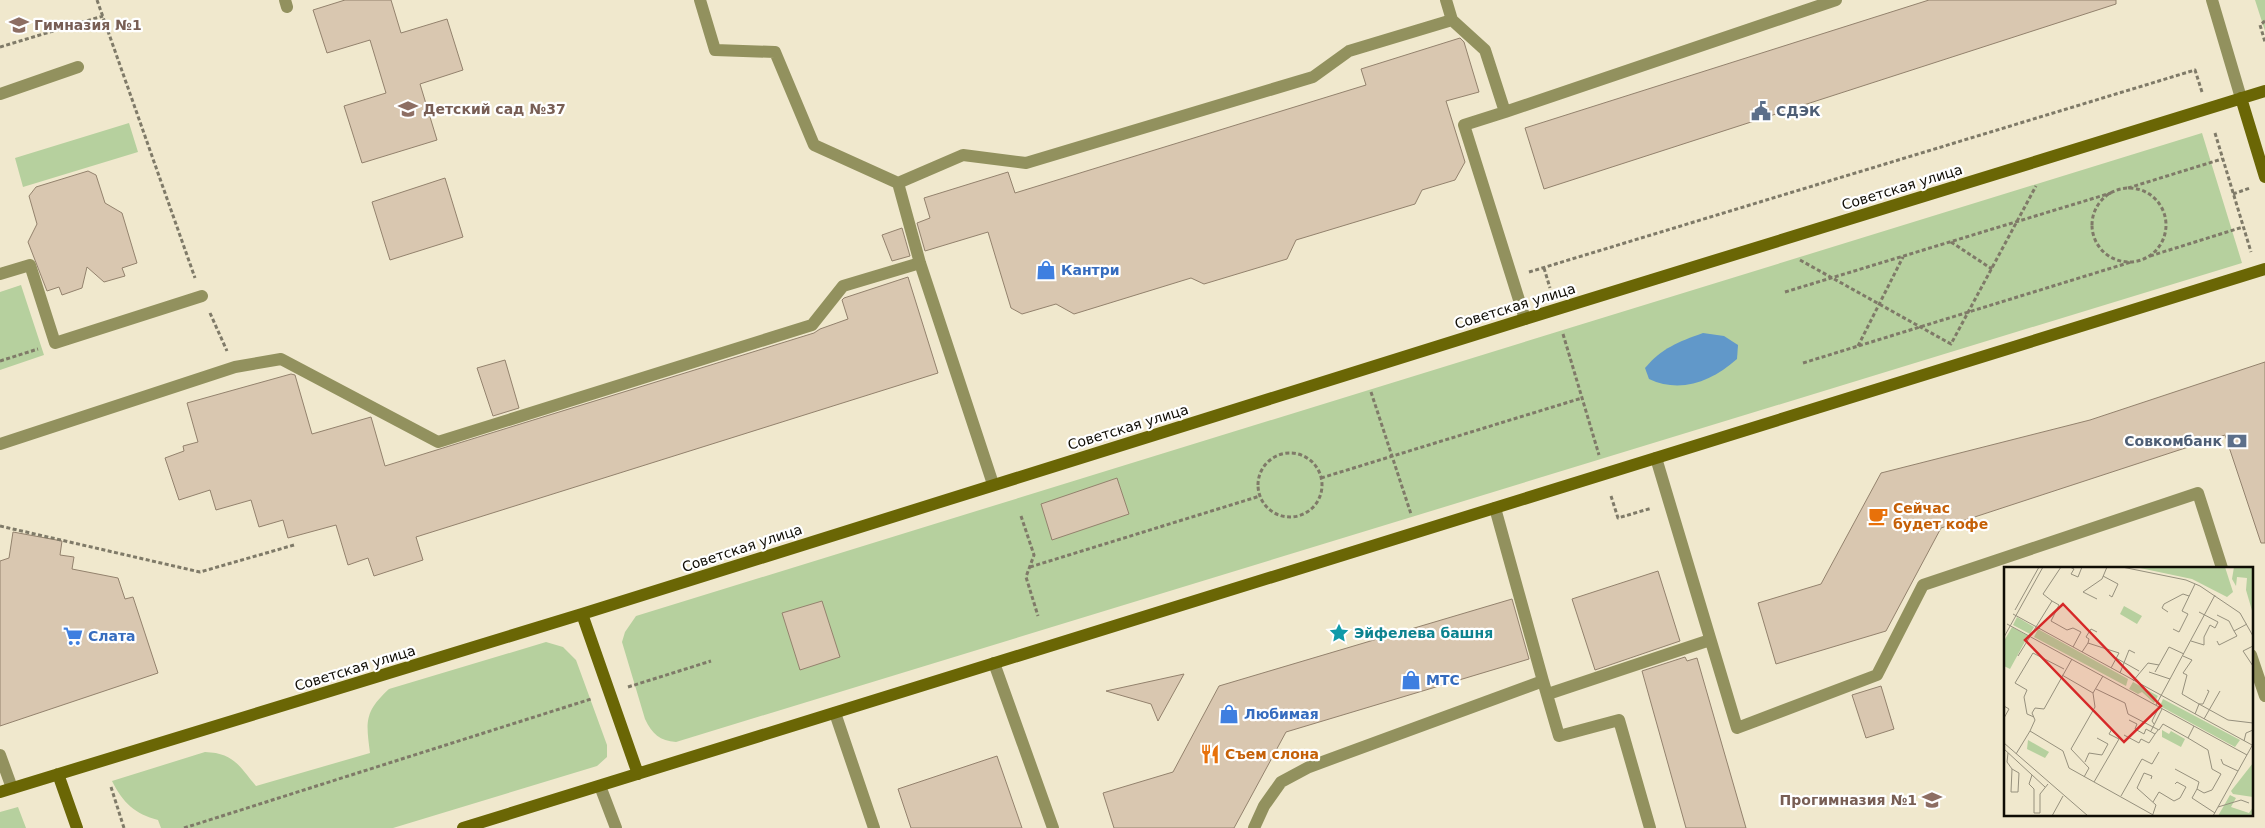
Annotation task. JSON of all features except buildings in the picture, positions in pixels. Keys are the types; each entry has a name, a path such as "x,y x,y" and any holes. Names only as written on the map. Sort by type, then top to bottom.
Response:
{"street":[{"name":"Советская улица","path":"6,790 582,614 993,484 2265,90"},
{"path":"2241,98 2265,176"},
{"path":"463,828 2265,269"},
{"path":"582,614 638,774"},
{"path":"58,774 77,828"}],"lane":[{"path":"700,0 715,50 775,52 814,145 898,183 963,155 1026,163 1313,77 1349,51 1452,20"},
{"path":"1446,0 1452,20 1485,50 1505,112"},
{"path":"1524,319 1464,125 1836,0"},
{"path":"2212,0 2241,98"},
{"path":"0,94 78,67"},
{"path":"898,183 920,263 993,484"},
{"path":"0,444 235,367 281,359 438,442 812,325 843,286 920,263"},
{"path":"0,274 30,265 55,343 202,296"},
{"path":"1656,458 1737,728 1877,675 1923,585 2188,496 2198,493 2222,567"},
{"path":"1495,508 1559,736 1619,720 1650,828"},
{"path":"1548,694 1710,640"},
{"path":"2252,658 2265,696"},
{"path":"994,663 1053,828"},
{"path":"1254,828 1264,806 1281,782 1309,767 1543,681"},
{"path":"835,713 874,828"},
{"path":"0,755 6,790"},
{"path":"600,786 616,828"}],"path":[{"path":"97,0 202,296 235,367"},
{"path":"0,47 103,16"},
{"path":"2265,22 2260,25 2265,42"},
{"path":"1512,277 2195,70 2202,93"},
{"path":"2214,133 2252,255"},
{"path":"1785,292 2222,159"},
{"path":"1800,260 1951,344 2036,186"},
{"path":"2127,188 2144,191 2158,201 2166,216 2166,233 2163,240 2159,247 2147,257"},
{"path":"2111,193 2098,205 2092,221 2094,238 2103,252 2116,260 2131,262"},
{"path":"1803,363 2243,227"},
{"path":"1951,242 1992,269"},
{"path":"1858,346 1903,256"},
{"path":"1544,268 1550,288"},
{"path":"1563,334 1600,457"},
{"path":"0,361 55,343"},
{"path":"1371,392 1410,514"},
{"path":"1321,478 1582,398"},
{"path":"1288,453 1303,456 1315,465 1321,478 1322,492 1316,504 1306,514 1293,518 1279,516 1267,508 1260,496 1258,482 1263,468 1274,458 1288,453"},
{"path":"1030,567 1260,496"},
{"path":"1611,496 1618,518 1670,503"},
{"path":"1021,516 1034,555 1026,577 1038,616"},
{"path":"0,526 200,572 294,546"},
{"path":"184,828 711,661"},
{"path":"111,788 124,828"}],"green space":[{"path":"2255,0 2265,0 2265,31"},
{"path":"129,123 138,152 23,187 15,158"},
{"path":"2202,133 2242,263 676,742 657,736 645,719 622,642 625,632 636,616"},
{"path":"21,285 44,355 0,370 0,292"},
{"path":"546,642 563,647 576,660 607,745 607,757 597,766 393,828 161,828 158,820 136,811 130,806 112,781 205,752 223,755 235,762 256,786 370,753 368,725 371,711 389,689"},
{"path":"18,807 26,828 0,828 0,812"}],"water":[{"path":"1703,333 1724,336 1738,345 1737,359 1717,374 1696,383 1673,385 1649,379 1645,368 1658,355 1678,343"}],"place":[{"name":"Гимназия №1","path":"19,25"},
{"name":"Детский сад №37","path":"408,109"},
{"name":"СДЭК","path":"1761,111"},
{"name":"Кантри","path":"1046,270"},
{"name":"Совкомбанк","path":"2237,441"},
{"name":"Сейчас будет кофе","path":"1878,516"},
{"name":"Эйфелева башня","path":"1339,633"},
{"name":"Слата","path":"73,636"},
{"name":"МТС","path":"1411,680"},
{"name":"Любимая","path":"1229,714"},
{"name":"Съем слона","path":"1210,754"},
{"name":"Прогимназия №1","path":"1932,800"}]}
